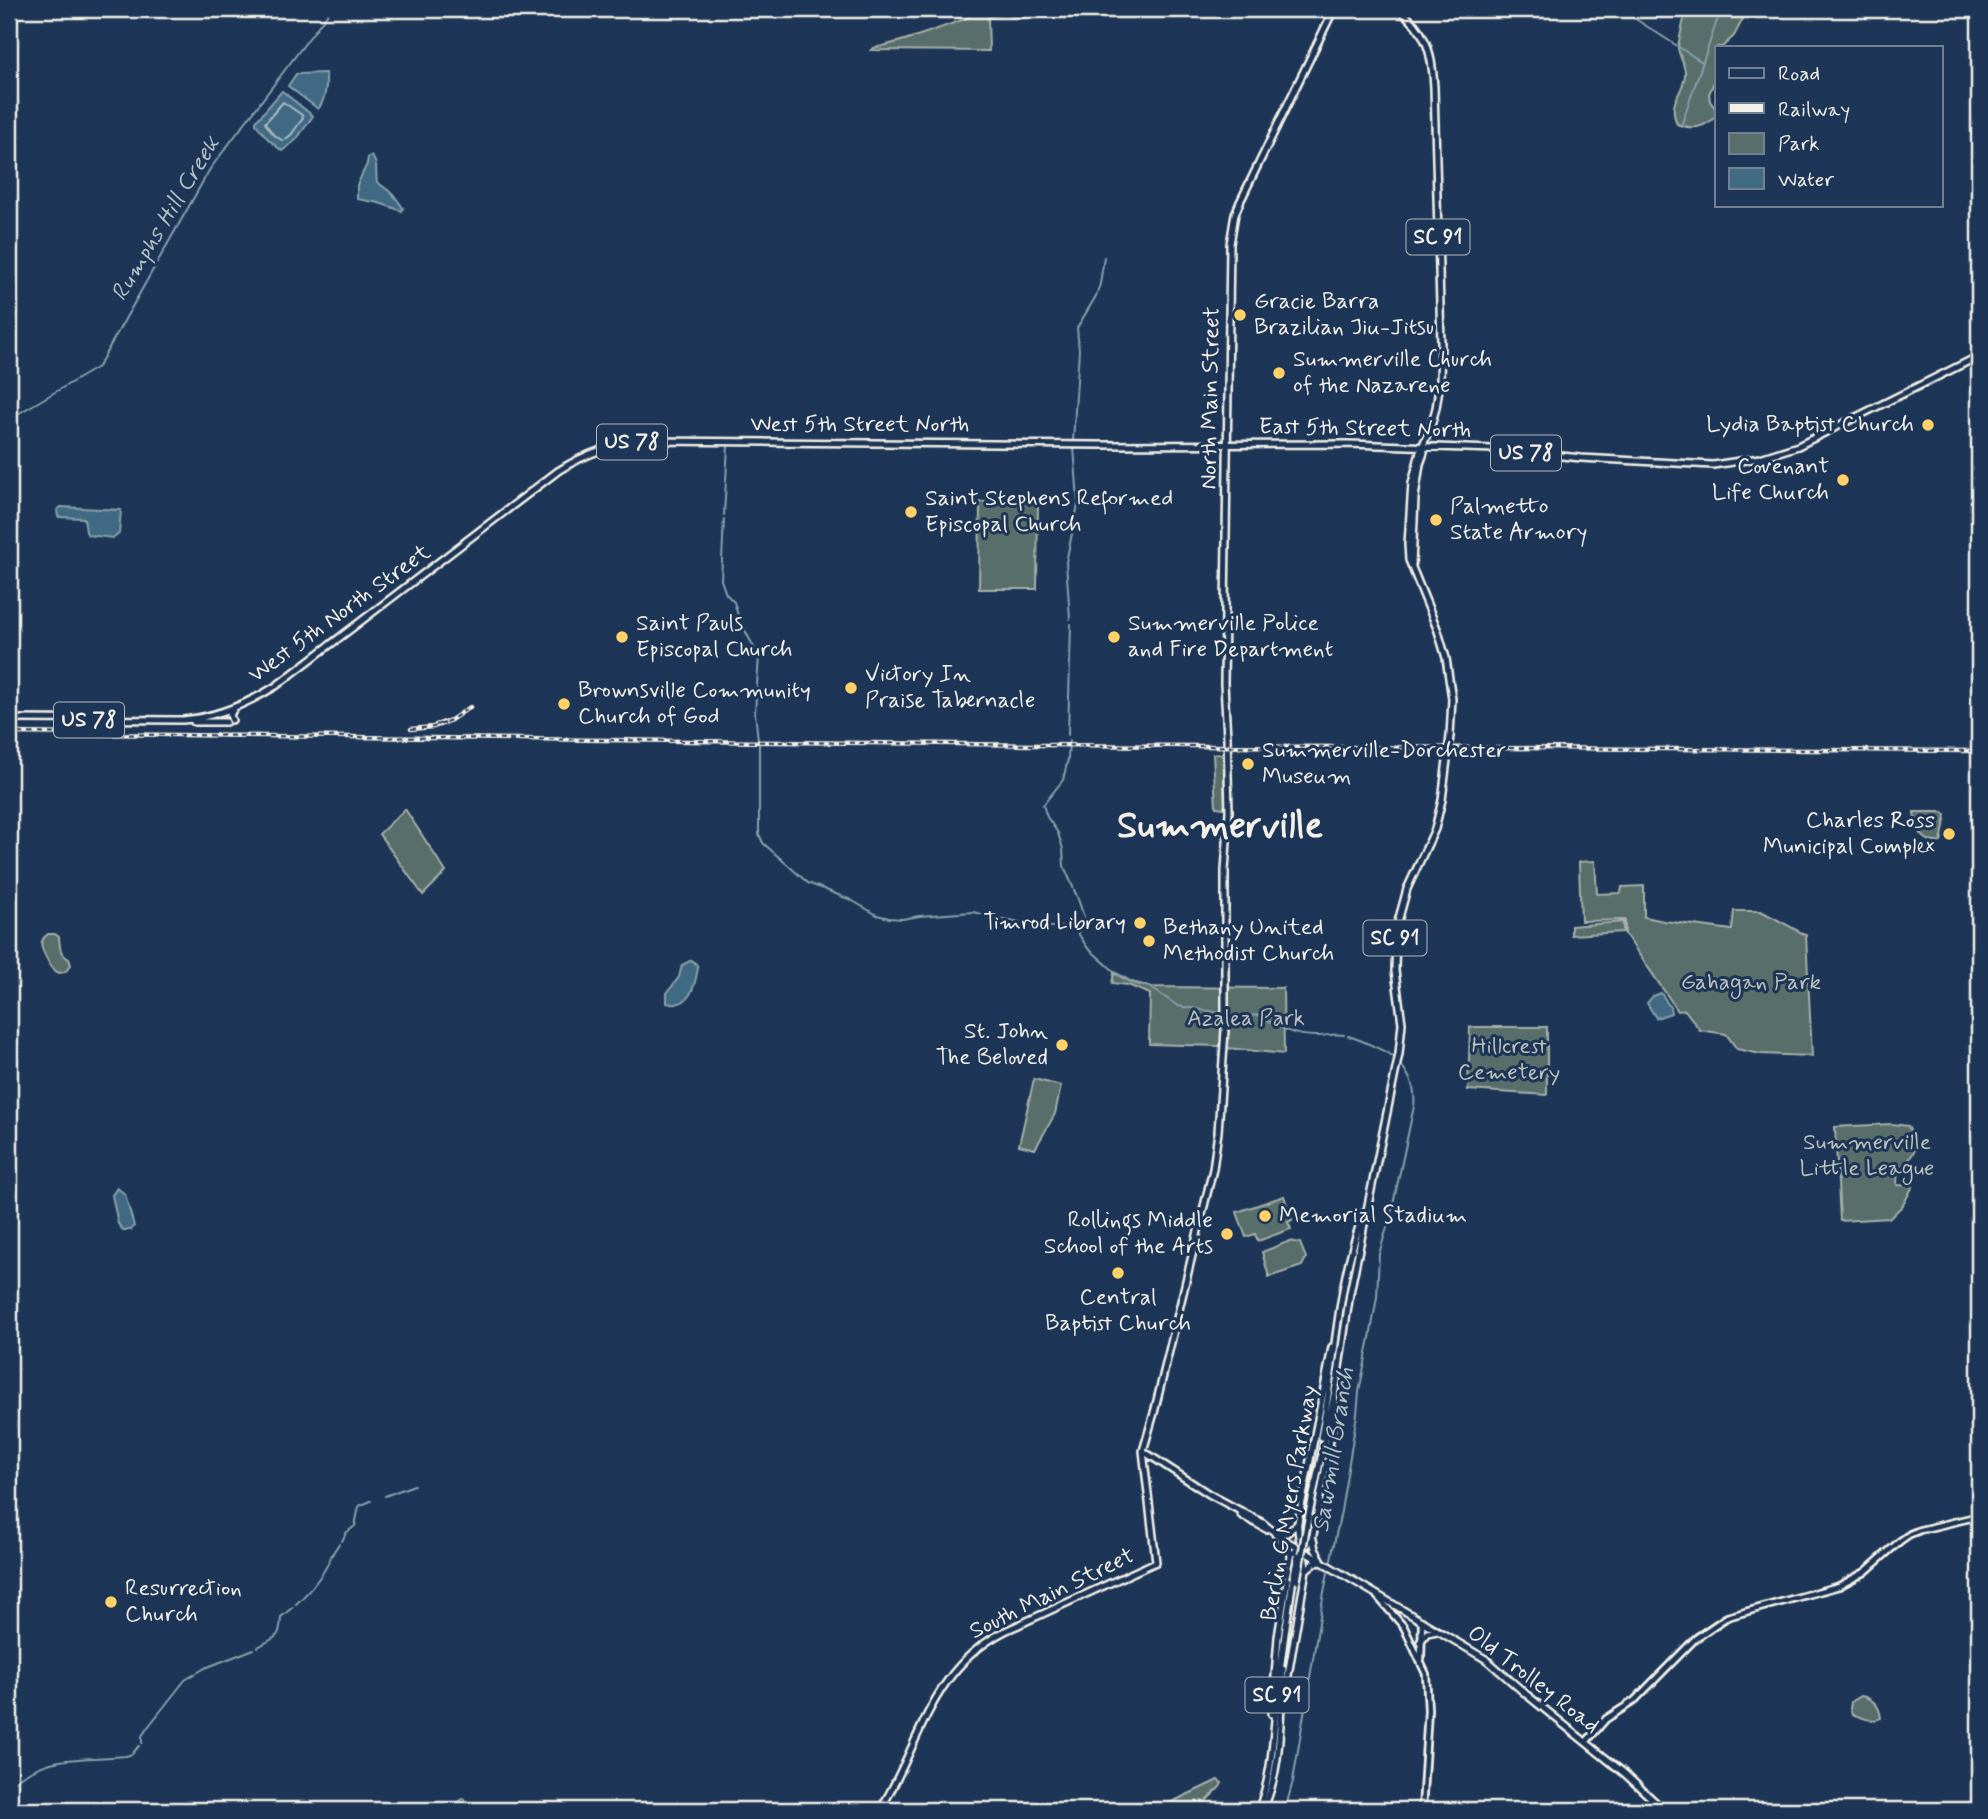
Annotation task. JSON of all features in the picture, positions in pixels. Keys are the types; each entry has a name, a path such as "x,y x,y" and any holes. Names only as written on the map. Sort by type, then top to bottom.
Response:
{"main road":[{"name":"North Main Street","path":"1229,811 1224,703 1229,252 1235,214 1334,9"},
{"name":"Berlin G Myers Parkway","path":"1261,1810 1282,1650 1295,1579 1337,1381 1367,1204 1394,1088 1402,1023 1394,957 1396,929 1406,889 1435,829 1442,800 1450,736 1452,699 1446,658 1409,560 1408,544 1411,497 1417,463 1436,408 1440,382 1434,87 1430,51 1416,24 1398,9"},
{"name":"East 5th Street North","path":"1228,443 1494,449 1581,458 1702,465 1743,461 1769,456 1802,444 1979,356"},
{"name":"West 5th Street North","path":"510,507 580,458 609,447 635,442 1099,445 1228,443"},
{"name":"West 5th North Street","path":"9,719 188,720 234,708 275,686 510,507"},
{"path":"188,720 229,721 234,708"},
{"name":"South Main Street","path":"880,1810 941,1688 967,1657 1005,1631 1156,1562 1143,1451 1217,1147 1225,1030 1225,871 1229,811"},
{"name":"Berlin G Myers Parkway","path":"1307,1519 1328,1399 1342,1293 1367,1204"},
{"path":"1279,1728 1306,1570 1306,1560 1297,1536 1298,1522 1338,1317"},
{"path":"1271,1749 1277,1646 1292,1556 1294,1552 1307,1547 1313,1535 1332,1429 1337,1381"},
{"name":"Old Trolley Road","path":"1143,1451 1209,1494 1263,1523 1275,1534 1487,1660 1664,1810"},
{"path":"1586,1742 1602,1722 1634,1700 1696,1638 1727,1617 1839,1586 1865,1572 1910,1534 1979,1516"},
{"path":"1275,1534 1287,1533 1298,1522"},
{"path":"1306,1570 1314,1563 1324,1562 1315,1549 1313,1535"},
{"path":"1287,1541 1292,1556"},
{"name":"Berlin G Myers Parkway","path":"1261,1810 1272,1786 1295,1579"},
{"path":"1371,1591 1398,1619 1408,1634 1426,1674 1428,1699 1422,1810"},
{"path":"1421,1661 1422,1621"},
{"path":"1420,1642 1427,1633 1438,1631"}],"green space":[{"path":"969,9 1026,9 1026,16 988,17 989,51 871,50 965,19 969,16"},
{"path":"1687,9 1748,9 1734,36 1723,46 1715,46 1715,80 1709,94 1715,108 1715,117 1702,126 1687,127 1677,124 1674,116 1675,104 1685,75 1678,48"},
{"path":"980,502 1038,502 1037,589 979,589"},
{"path":"1213,754 1228,754 1223,808 1216,807"},
{"path":"405,809 446,872 423,895 379,834"},
{"path":"1914,812 1943,812 1946,815 1941,842 1929,841 1921,834"},
{"name":"Gahagan Park","path":"1595,861 1597,894 1621,893 1622,887 1644,886 1644,917 1732,930 1734,911 1761,911 1806,935 1812,1056 1760,1054 1737,1049 1726,1034 1700,1030 1685,1010 1678,1011 1625,934 1625,920 1581,921 1579,862"},
{"path":"1623,922 1623,932 1571,935 1571,926"},
{"path":"48,934 59,937 62,952 69,959 71,965 64,972 57,972 43,952 41,946"},
{"name":"Azalea Park","path":"1114,973 1132,983 1150,987 1283,988 1284,1054 1227,1048 1227,1044 1149,1044 1150,994 1128,985 1112,983"},
{"name":"Hillcrest Cemetery","path":"1470,1027 1547,1027 1547,1095 1468,1090"},
{"path":"1034,1079 1061,1086 1055,1114 1035,1149 1019,1145"},
{"name":"Summerville Little League","path":"1892,1124 1908,1126 1917,1146 1905,1167 1898,1164 1897,1185 1913,1186 1903,1205 1890,1218 1840,1221 1835,1127"},
{"name":"Memorial Stadium","path":"1284,1196 1292,1220 1288,1222 1291,1229 1258,1241 1255,1234 1246,1237 1237,1212"},
{"path":"1290,1241 1300,1243 1306,1258 1302,1266 1269,1277 1262,1252"},
{"path":"1861,1696 1875,1703 1881,1718 1870,1720 1852,1714 1851,1702"},
{"path":"1218,1780 1222,1783 1220,1787 1203,1804 1206,1810 1155,1810"}],"water":[{"path":"325,73 325,92 318,109 288,86 296,74"},
{"path":"282,91 313,116 296,140 282,151 268,139 256,121"},
{"path":"371,156 376,165 377,182 393,194 403,208 402,211 357,199 357,185 368,157"},
{"path":"61,507 121,510 119,534 113,538 88,535 84,518 58,517 57,510"},
{"path":"692,960 698,968 690,995 681,1003 667,1003 667,993 679,977 682,965"},
{"path":"1661,993 1671,1013 1656,1018 1647,1003 1653,996"},
{"path":"117,1188 125,1194 134,1226 131,1230 123,1230 118,1224 112,1195"}],"waterway":[{"name":"Rumphs Hill Creek","path":"9,419 98,367 210,169 331,9"},
{"path":"1620,9 1702,62"},
{"name":"Sawmill Branch","path":"1681,126 1721,9"},
{"path":"1073,441 1079,350 1077,328 1096,296 1104,257"},
{"path":"724,515 728,445"},
{"path":"1074,447 1078,501"},
{"path":"1070,619 1066,562 1078,505"},
{"path":"724,519 721,580 759,657 755,712 758,740"},
{"path":"1068,735 1071,624"},
{"path":"1069,740 1063,780 1043,805 1047,817 1058,833 1064,866 1086,923 1079,931"},
{"path":"759,743 759,834 763,843 808,883 889,918 973,912 1035,927 1074,927 1087,947 1115,972 1132,982 1148,986 1178,1006 1221,1013"},
{"path":"1228,1015 1260,1015 1300,1035 1344,1035"},
{"path":"1348,1036 1395,1058"},
{"name":"Sawmill Branch","path":"1285,1810 1293,1781 1324,1592 1341,1511 1377,1297 1379,1254 1391,1214 1414,1106 1411,1083 1399,1063"},
{"name":"Rumphs Hill Creek","path":"385,1496 414,1485"},
{"name":"Rumphs Hill Creek","path":"342,1541 346,1533 355,1526 359,1506 371,1501"},
{"name":"Rumphs Hill Creek","path":"296,1604 319,1579 339,1544"},
{"name":"Rumphs Hill Creek","path":"258,1647 278,1634 281,1617 293,1607"},
{"name":"Rumphs Hill Creek","path":"142,1743 142,1736 148,1727 185,1680 205,1668 254,1649"},
{"name":"Rumphs Hill Creek","path":"9,1785 24,1774 52,1763 126,1756 139,1746"},
{"path":"448,1810 464,1798 473,1810"}],"railway":[{"path":"436,725 451,720 470,707"},
{"path":"411,729 445,723"},
{"path":"9,733 1037,745 1979,751"}],"place":[{"name":"Gracie Barra Brazilian Jiu-Jitsu","path":"1240,315"},
{"name":"Summerville Church of the Nazarene","path":"1279,373"},
{"name":"Lydia Baptist Church","path":"1928,425"},
{"name":"Covenant Life Church","path":"1843,480"},
{"name":"Saint Stephens Reformed Episcopal Church","path":"911,512"},
{"name":"Palmetto State Armory","path":"1436,520"},
{"name":"Saint Pauls Episcopal Church","path":"622,637"},
{"name":"Summerville Police and Fire Department","path":"1114,637"},
{"name":"Victory In Praise Tabernacle","path":"851,688"},
{"name":"Brownsville Community Church of God","path":"564,704"},
{"name":"Summerville-Dorchester Museum","path":"1248,764"},
{"name":"Charles Ross Municipal Complex","path":"1949,834"},
{"name":"Timrod Library","path":"1140,923"},
{"name":"Bethany United Methodist Church","path":"1149,941"},
{"name":"St. John The Beloved","path":"1062,1045"},
{"name":"Memorial Stadium","path":"1265,1216"},
{"name":"Rollings Middle School of the Arts","path":"1227,1234"},
{"name":"Central Baptist Church","path":"1118,1273"},
{"name":"Resurrection Church","path":"111,1602"}],"district":[{"name":"Summerville","path":"1220,827"}]}
